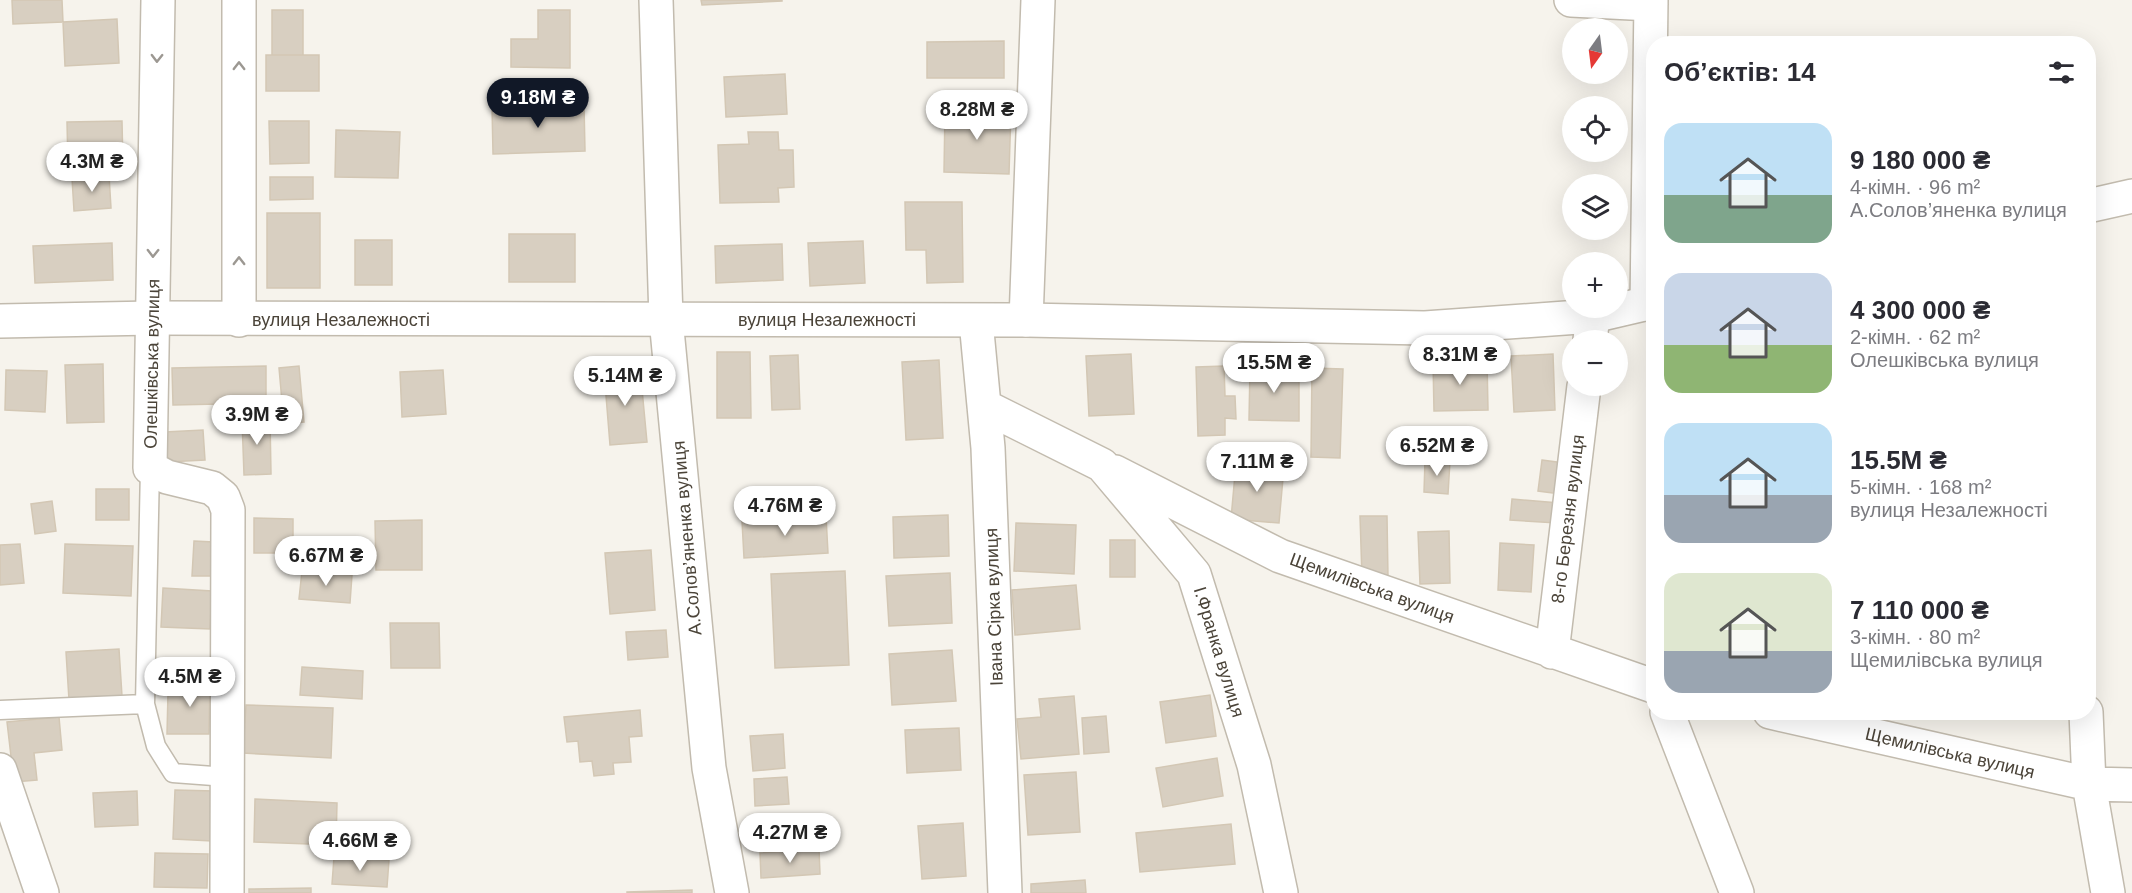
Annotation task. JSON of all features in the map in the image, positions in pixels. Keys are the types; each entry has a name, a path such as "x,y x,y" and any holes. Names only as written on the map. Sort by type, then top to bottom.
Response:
{"street":[{"name":"Олешківська вулиця","path":"158,0 150,468 167,477 212,488 223,497 228,510 227,893"},
{"path":"239,0 240,320"},
{"name":"А.Солов’яненка вулиця","path":"656,0 666,319 709,768 732,893"},
{"path":"1026,320 1038,0"},
{"path":"1571,0 1651,2 1651,36"},
{"path":"2096,204 2132,196"},
{"name":"вулиця Незалежності","path":"0,321 152,318 1026,320 1425,328 1592,328 1646,305"},
{"name":"Івана Сірка вулиця","path":"976,321 988,448 1005,893"},
{"name":"8-го Березня вулиця","path":"1552,652 1583,396"},
{"name":"І.Франка вулиця","path":"984,406 1102,465 1194,574 1254,765 1281,893"},
{"name":"Щемилівська вулиця","path":"1102,465 1281,556 1646,684"},
{"path":"1670,720 1737,893"},
{"name":"Щемилівська вулиця","path":"1805,720 2089,784 2132,785"},
{"path":"2086,720 2089,784 2108,893"},
{"path":"0,770 42,893"}],"lane":[{"path":"150,468 145,704 156,746 173,773 227,777"},
{"path":"0,710 145,704"}],"building":[{"path":"12,0 62,0 63,22 13,24"},
{"path":"701,0 782,0 782,1 702,5"},
{"path":"272,10 303,10 303,55 272,55"},
{"path":"538,10 570,10 570,68 511,67 511,39 538,39"},
{"path":"117,19 119,63 65,66 63,22"},
{"path":"1004,41 1004,78 927,78 927,42"},
{"path":"266,55 319,55 319,91 266,91"},
{"path":"785,74 787,114 726,117 724,77"},
{"path":"584,104 585,151 493,154 492,107"},
{"path":"945,109 1011,110 1009,174 944,172"},
{"path":"122,121 123,166 68,167 67,122"},
{"path":"269,121 309,121 309,163 270,164"},
{"path":"336,130 400,132 398,178 335,177"},
{"path":"748,132 778,132 779,150 793,150 794,187 778,188 779,202 720,203 718,145 749,144"},
{"path":"109,175 111,208 74,211 72,178"},
{"path":"270,177 313,177 313,199 270,200"},
{"path":"905,202 962,202 963,282 927,283 926,250 906,250"},
{"path":"267,213 320,213 320,288 267,288"},
{"path":"509,234 575,234 575,282 509,282"},
{"path":"355,240 392,240 392,285 355,285"},
{"path":"863,241 865,283 810,286 808,243"},
{"path":"112,243 113,280 35,283 33,246"},
{"path":"782,244 783,280 716,283 715,246"},
{"path":"717,352 750,352 751,418 717,418"},
{"path":"1131,354 1134,414 1089,416 1086,356"},
{"path":"1553,354 1555,410 1514,412 1511,356"},
{"path":"798,355 800,409 772,410 770,356"},
{"path":"939,360 943,438 906,440 902,362"},
{"path":"1487,360 1488,410 1434,411 1433,361"},
{"path":"103,364 104,422 67,423 65,365"},
{"path":"266,366 266,403 173,405 172,368"},
{"path":"299,366 304,422 284,424 279,368"},
{"path":"1224,366 1225,396 1235,396 1236,419 1225,418 1225,435 1198,436 1196,367"},
{"path":"1250,367 1299,368 1299,421 1249,420"},
{"path":"640,368 647,442 610,445 604,371"},
{"path":"1312,368 1343,369 1340,458 1311,457"},
{"path":"6,370 47,371 45,412 5,410"},
{"path":"443,370 446,414 402,417 400,372"},
{"path":"270,418 271,474 244,475 242,419"},
{"path":"203,430 205,460 167,462 165,432"},
{"path":"1425,460 1450,461 1448,494 1424,492"},
{"path":"1542,460 1564,463 1560,494 1538,491"},
{"path":"1236,463 1284,467 1279,523 1231,519"},
{"path":"96,489 129,489 129,520 96,520"},
{"path":"1512,499 1559,503 1557,523 1510,520"},
{"path":"52,501 56,531 35,534 31,504"},
{"path":"948,515 949,556 894,558 893,517"},
{"path":"826,516 828,553 744,558 742,521"},
{"path":"1360,516 1387,516 1388,577 1362,577"},
{"path":"254,518 293,519 293,553 254,553"},
{"path":"422,520 422,570 376,570 375,521"},
{"path":"1016,523 1076,525 1074,574 1014,571"},
{"path":"1449,531 1450,583 1420,584 1418,532"},
{"path":"1110,540 1135,540 1135,577 1110,577"},
{"path":"194,541 213,542 211,576 192,576"},
{"path":"1500,543 1534,545 1531,592 1498,590"},
{"path":"20,544 24,583 0,585 0,545"},
{"path":"65,544 133,546 131,596 63,593"},
{"path":"651,550 655,610 610,614 605,553"},
{"path":"302,571 352,575 350,603 299,599"},
{"path":"845,571 849,665 775,668 771,574"},
{"path":"950,573 952,623 889,626 886,576"},
{"path":"1076,585 1080,629 1015,635 1012,590"},
{"path":"163,588 212,591 210,629 161,627"},
{"path":"390,623 439,623 440,668 391,668"},
{"path":"666,630 668,657 628,660 626,632"},
{"path":"119,649 122,696 69,700 66,652"},
{"path":"952,650 956,701 892,705 889,654"},
{"path":"302,667 363,671 362,699 300,695"},
{"path":"187,675 210,676 209,734 167,734 168,693 187,694"},
{"path":"1210,695 1216,736 1166,743 1160,702"},
{"path":"1074,696 1079,754 1021,759 1017,719 1041,717 1039,699"},
{"path":"246,705 333,708 331,758 243,753"},
{"path":"640,710 642,736 629,737 631,762 613,763 614,774 594,776 592,761 580,762 578,741 567,742 564,717"},
{"path":"1106,716 1109,752 1084,754 1082,718"},
{"path":"59,717 62,750 34,753 37,780 14,782 7,722"},
{"path":"959,728 961,770 907,773 905,730"},
{"path":"783,734 785,768 753,771 750,736"},
{"path":"1217,758 1223,796 1163,807 1156,768"},
{"path":"1076,772 1080,832 1028,835 1024,775"},
{"path":"787,777 789,804 755,806 754,779"},
{"path":"175,790 214,791 212,841 173,839"},
{"path":"137,791 138,825 95,827 93,793"},
{"path":"255,799 337,803 336,845 254,842"},
{"path":"963,823 966,876 922,879 918,826"},
{"path":"1231,824 1235,864 1140,872 1136,833"},
{"path":"819,849 820,874 761,878 760,853"},
{"path":"155,853 208,854 207,888 154,887"},
{"path":"334,857 389,860 387,887 332,884"},
{"path":"1085,880 1086,893 1031,893 1031,884"},
{"path":"311,888 311,893 249,893 249,889"},
{"path":"692,890 692,893 627,893 627,892"}]}
